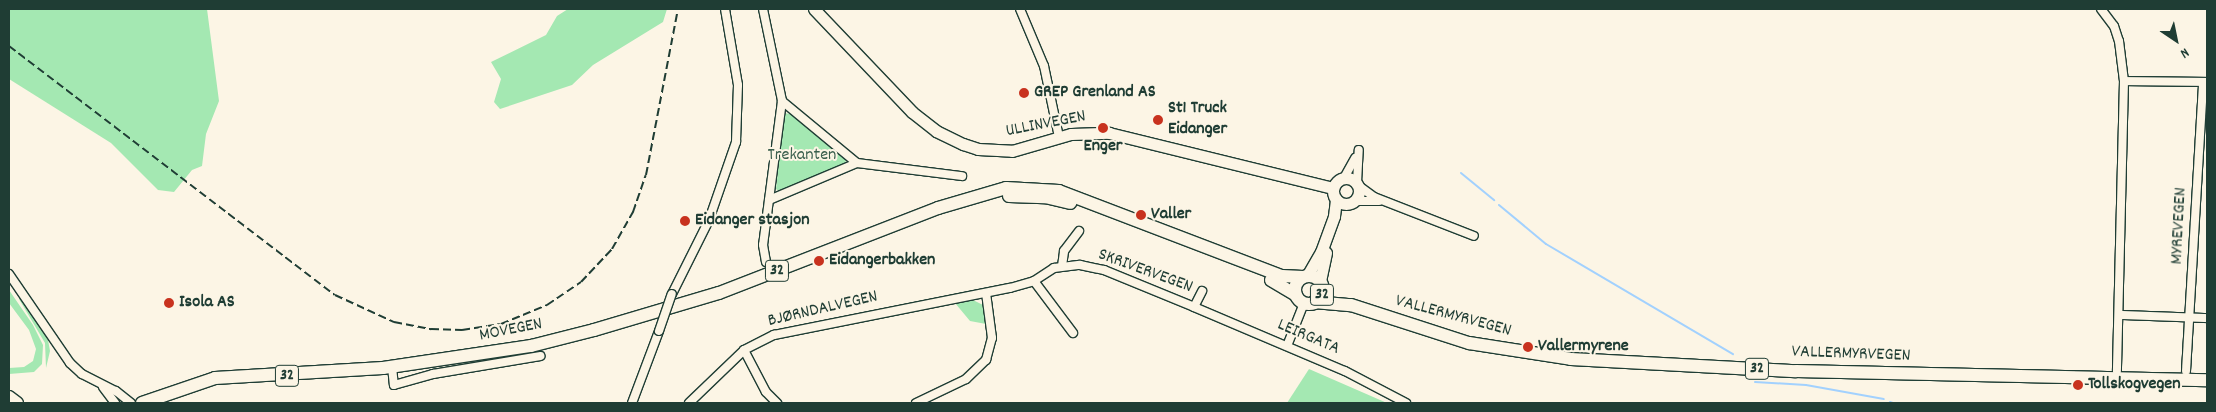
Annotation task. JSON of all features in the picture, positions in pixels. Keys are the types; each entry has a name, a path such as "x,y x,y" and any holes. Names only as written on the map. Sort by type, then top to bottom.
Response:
{"main road":[{"name":"ULLINVEGEN","path":"814,9 912,112 944,136 970,147 1000,151 1024,150 1058,137 1092,132 1126,136 1334,194 1352,202"},
{"path":"1305,276 1334,216 1334,194 1344,178 1358,185 1352,202 1329,246 1321,282"},
{"name":"MOVEGEN","path":"142,403 215,378 303,375 392,367 531,346 634,320 754,280 918,216 1007,196 1048,193"},
{"name":"VALLERMYRVEGEN","path":"1048,193 1282,276 1305,276 1321,282 1351,305"},
{"name":"VALLERMYRVEGEN","path":"1048,193 1276,282 1305,300 1351,305 1469,342 1570,359 1821,372 2207,380"},
{"name":"32","path":"1305,276 1296,285 1305,300 1322,295 1321,282"},
{"name":"MOVEGEN","path":"166,403 192,385"},
{"path":"9,398 16,403"}],"street":[{"path":"632,403 672,294 709,220 736,142 738,85 725,9"},
{"path":"763,9 782,101 763,245 766,262"},
{"path":"1020,9 1044,66 1058,137"},
{"path":"2101,9 2114,26 2119,41 2124,81 2120,315 2117,371"},
{"path":"2124,81 2205,82"},
{"name":"MYREVEGEN","path":"2186,372 2205,82"},
{"path":"782,101 857,163"},
{"path":"1344,178 1358,152 1358,185 1386,202 1474,236"},
{"path":"769,200 857,163 962,176"},
{"name":"ULLINVEGEN","path":"1352,202 1386,202"},
{"path":"1062,266 1064,251 1079,231"},
{"name":"SKRIVERVEGEN","path":"986,293 1034,281 1062,266 1080,265 1104,270 1194,307 1202,291"},
{"path":"9,274 70,363 101,385 124,396 131,403"},
{"path":"1034,281 1073,333"},
{"path":"916,403 966,379 986,360 992,338 986,293"},
{"name":"BJØRNDALVEGEN","path":"689,403 744,350 774,335 804,327 986,293"},
{"path":"1287,346 1305,300"},
{"name":"LEIRGATA","path":"1194,307 1379,386 1406,403"},
{"path":"2120,315 2207,318"},
{"path":"744,350 763,387 777,403"},
{"name":"MOVEGEN","path":"392,367 394,385 433,374 540,356"},
{"path":"101,385 115,403"}],"green space":[{"path":"9,9 207,9 219,101 206,134 202,166 192,170 174,192 158,190 111,143 9,79"},
{"path":"568,9 667,9 663,22 593,65 572,85 500,109 494,102 501,79 491,62 546,35 557,16"},
{"name":"Trekanten","path":"784,113 790,114 845,154 846,165 780,192 776,189"},
{"path":"9,290 33,325 43,345 42,364 34,372 9,374 9,368 24,367 33,361 36,349 29,330 9,303"},
{"path":"21,297 48,340 50,351 46,368 45,343 19,299"},
{"path":"973,300 983,305 986,324 970,321 955,303"},
{"path":"1309,369 1387,403 1287,403"}],"waterway":[{"path":"1461,173 1494,200"},
{"path":"1499,205 1546,244 1733,354"},
{"path":"1755,382 1806,385 1884,399"}],"railway":[{"path":"9,46 335,295 394,322 431,329 462,330 501,324 547,305 581,282 612,249 633,212 646,175 678,9"}],"place":[{"name":"GREP Grenland AS","path":"1024,93"},
{"name":"St1 Truck Eidanger","path":"1158,120"},
{"name":"Enger","path":"1103,128"},
{"name":"Valler","path":"1141,215"},
{"name":"Eidanger stasjon","path":"685,221"},
{"name":"Eidangerbakken","path":"819,261"},
{"name":"Isola AS","path":"169,303"},
{"name":"Vallermyrene","path":"1528,347"},
{"name":"Tollskogvegen","path":"2078,385"}]}
